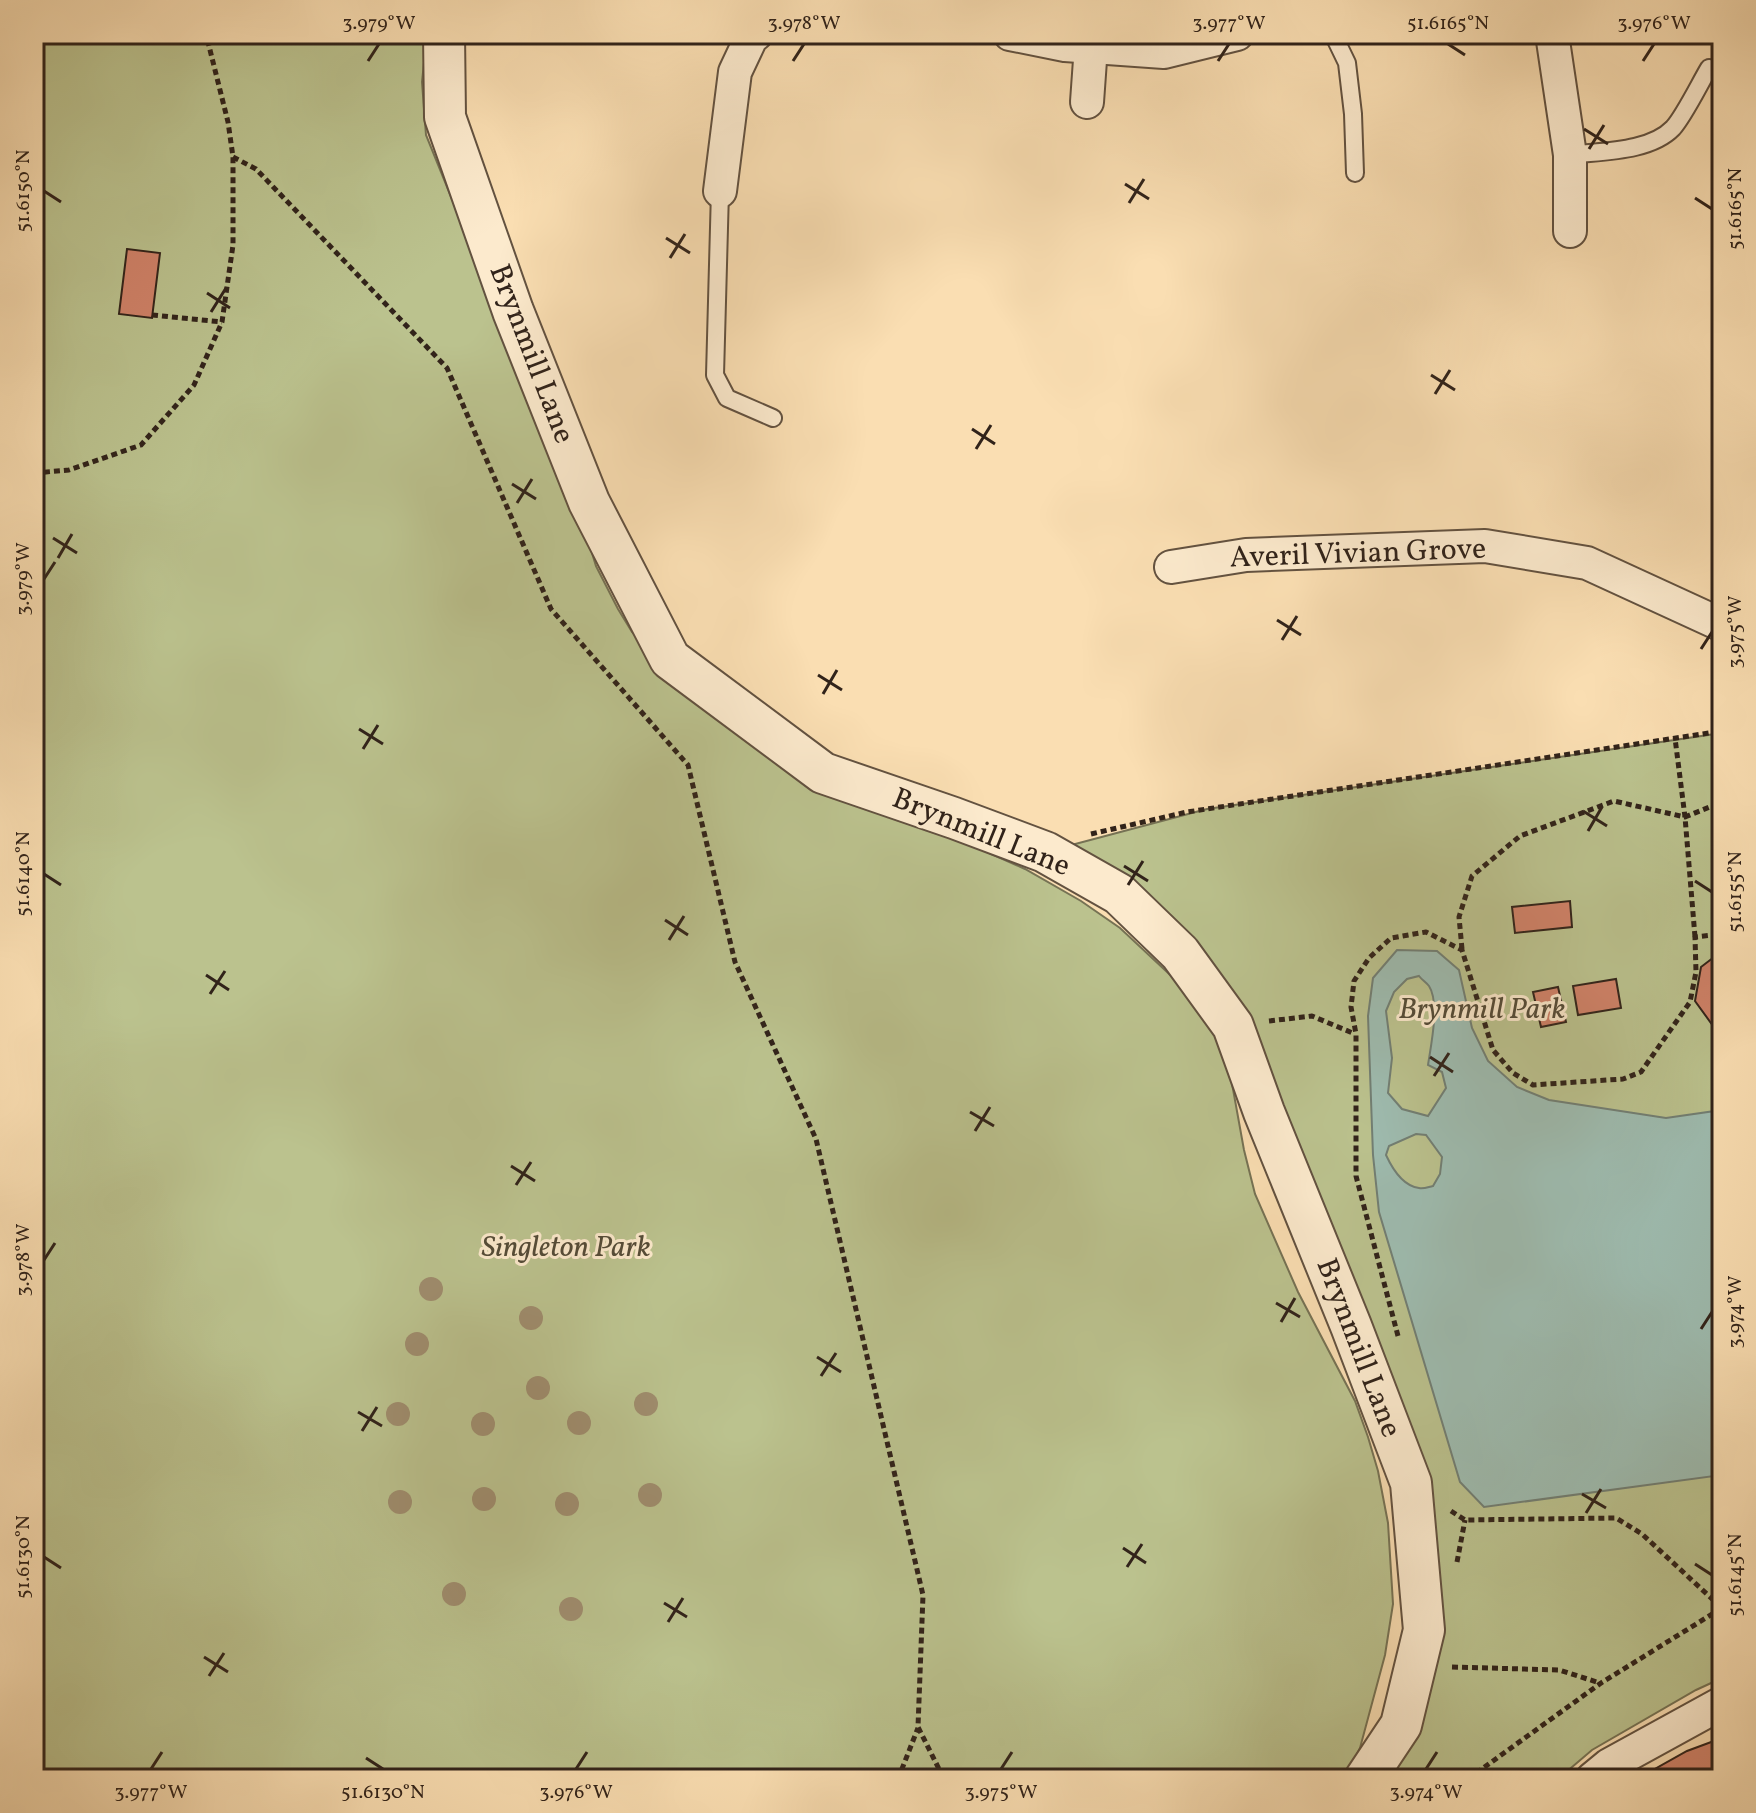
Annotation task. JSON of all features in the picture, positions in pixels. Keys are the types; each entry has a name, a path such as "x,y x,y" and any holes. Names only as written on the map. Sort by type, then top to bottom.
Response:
{"street":[{"name":"Brynmill Lane","path":"444,34 445,117 513,311 589,502 670,659 823,773 1045,852 1119,894 1180,953 1233,1026 1411,1483 1424,1630 1401,1725 1365,1779"},
{"path":"720,191 735,72 751,38 756,34"},
{"path":"1010,34 1078,46 1164,52 1237,34"},
{"path":"1552,34 1570,155 1570,231"},
{"path":"1078,46 1087,102"},
{"name":"Averil Vivian Grove","path":"1171,567 1246,555 1485,546 1587,563 1722,625"},
{"path":"1592,1779 1609,1765 1722,1703"}],"lane":[{"path":"1333,34 1347,63 1355,173"},
{"path":"1570,155 1656,141 1674,127 1709,68"},
{"path":"720,191 715,375 727,398 773,418"}],"path":[{"path":"34,473 69,470 141,445 194,385 222,322 233,245 233,157 228,122 206,34"},
{"path":"233,157 256,169 447,368 551,609 688,765 735,962 816,1139 923,1595 918,1727 898,1779"},
{"path":"152,315 222,322"},
{"path":"1045,852 1085,835 1187,812 1722,731"},
{"path":"1675,738 1685,817 1695,937 1696,972 1690,1002 1641,1072 1623,1079 1533,1085 1513,1073 1493,1050 1462,950 1459,917 1472,876 1520,836 1614,801 1685,817 1722,804"},
{"path":"1399,1340 1356,1176 1356,1034 1351,1007 1354,981 1369,958 1391,938 1426,932 1462,950"},
{"path":"1695,937 1722,934"},
{"path":"1233,1026 1312,1016 1356,1034"},
{"path":"1442,1504 1465,1520 1616,1518 1642,1534 1722,1608 1601,1683 1468,1779"},
{"path":"1440,1667 1559,1670 1601,1683"},
{"path":"918,1727 944,1779"}],"green space":[{"name":"Singleton Park","path":"34,34 427,34 422,82 426,135 573,490 596,566 632,632 673,676 815,778 906,823 971,845 1025,869 1081,901 1120,928 1197,1000 1210,1018 1231,1078 1255,1194 1298,1292 1355,1401 1378,1471 1388,1523 1393,1604 1385,1655 1360,1748 1341,1779 34,1779"},
{"name":"Brynmill Park","path":"1722,733 1722,1678 1592,1750 1558,1779 1365,1779 1401,1725 1410,1483 1233,1026 1045,852 1207,809"}],"shaded area":[{"path":"1397,950 1437,951 1459,970 1472,1028 1488,1061 1517,1087 1549,1100 1666,1118 1722,1110 1722,1475 1484,1507 1460,1482 1379,1212 1373,1155 1368,1016 1373,978","holes":["1419,976 1429,986 1434,1003 1428,1065 1442,1072 1446,1088 1428,1116 1402,1109 1388,1093 1392,1058 1386,1011 1394,992 1407,979","1416,1134 1426,1135 1442,1157 1440,1174 1433,1186 1421,1188 1408,1184 1395,1171 1386,1155 1389,1146"]}],"building":[{"path":"127,249 160,253 152,318 119,314"},
{"path":"1570,901 1572,927 1515,933 1512,907"},
{"path":"1722,951 1722,1031 1716,1030 1695,1001 1701,967"},
{"path":"1616,979 1621,1008 1578,1015 1573,986"},
{"path":"1558,987 1566,1022 1541,1027 1533,992"},
{"path":"1722,1738 1722,1779 1637,1779 1687,1751"}]}
